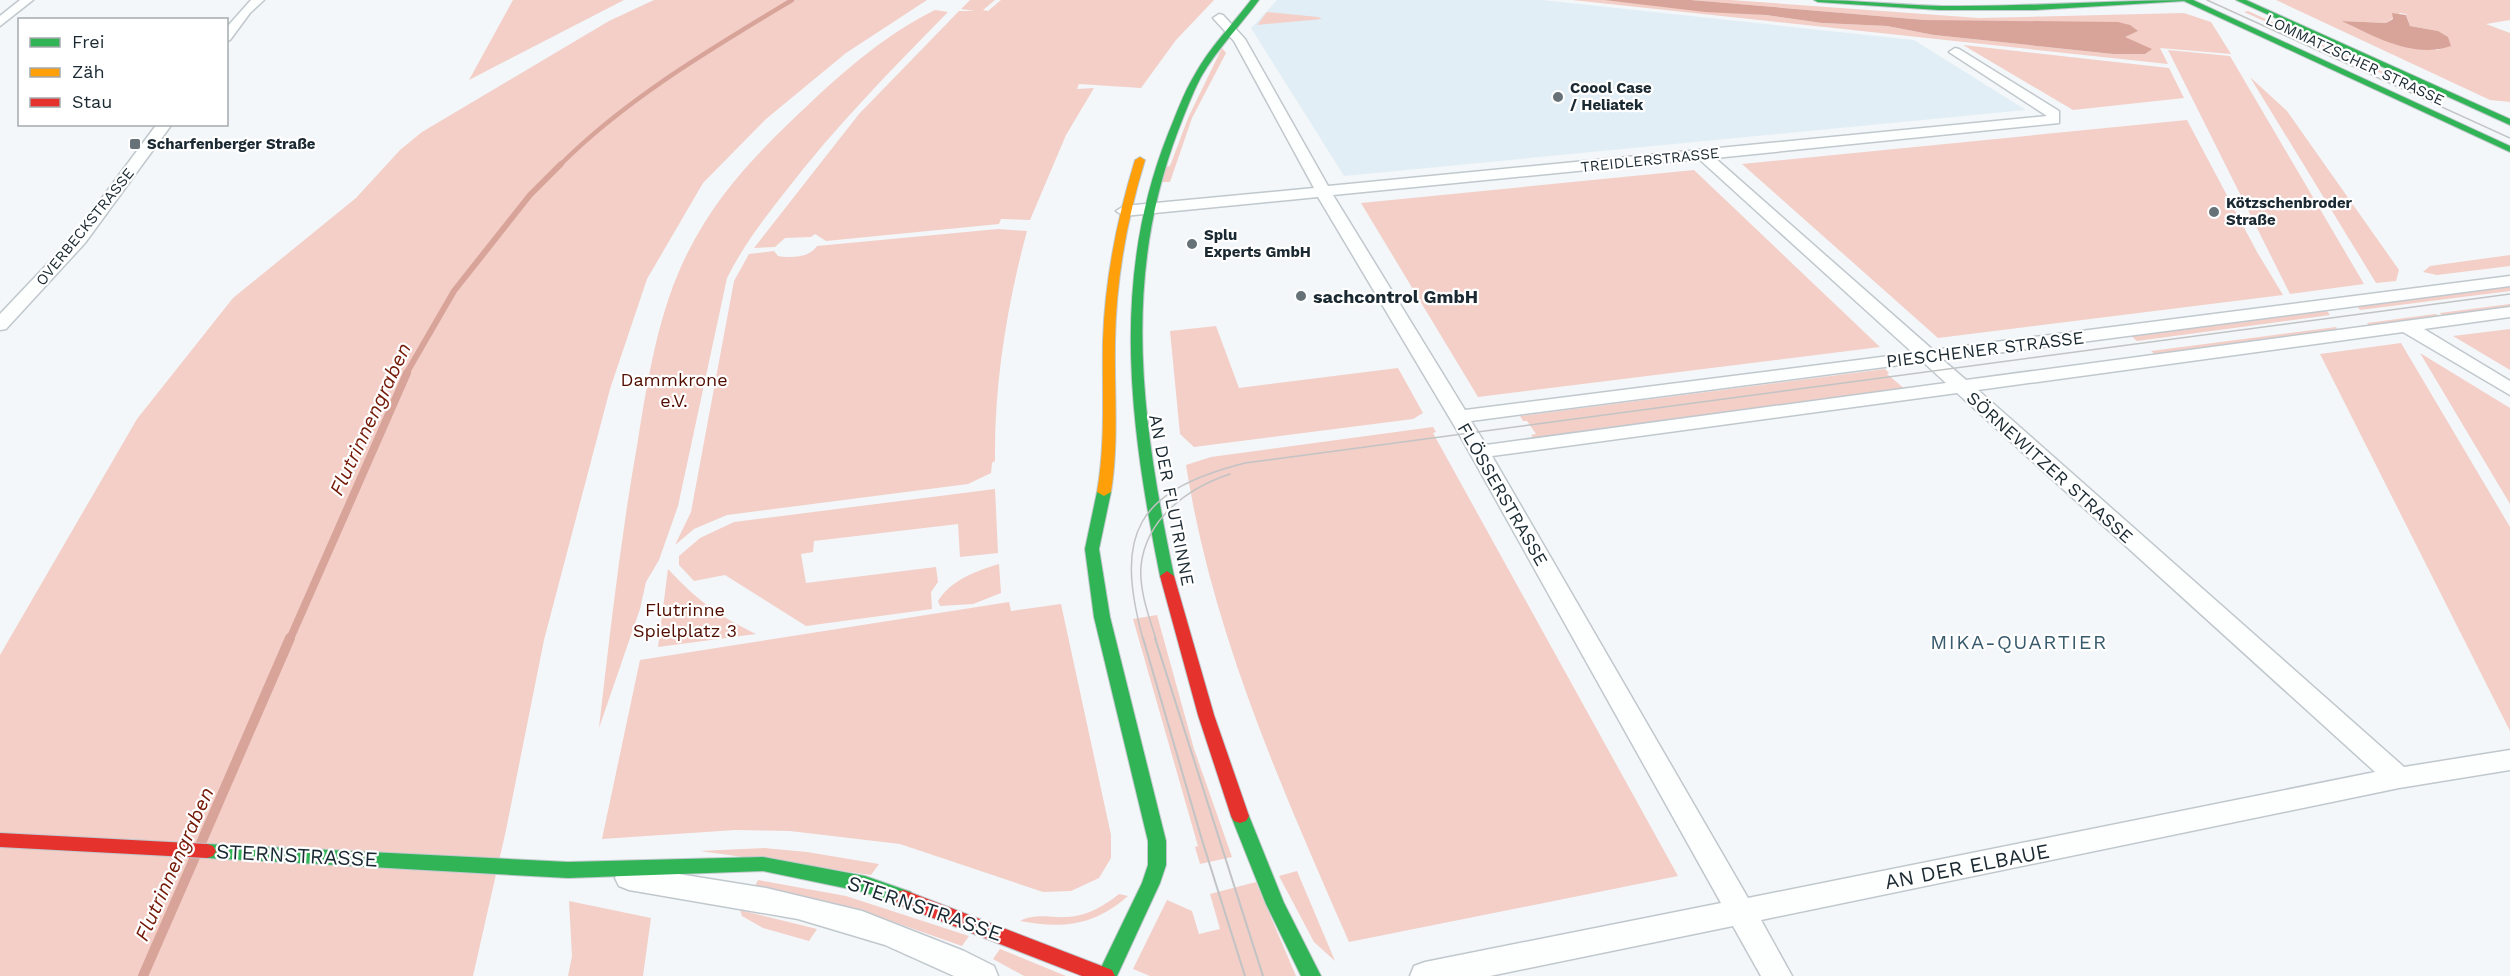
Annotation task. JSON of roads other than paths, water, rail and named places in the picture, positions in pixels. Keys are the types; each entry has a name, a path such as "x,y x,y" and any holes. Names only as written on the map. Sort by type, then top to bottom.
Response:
{"street":[{"path":"0,22 27,0"},
{"path":"228,35 246,10 258,0"},
{"name":"AN DER FLUTRINNE","path":"1220,24 1255,0"},
{"path":"1818,0 1939,8 2035,8 2181,0"},
{"name":"LOMMATZSCHER STRASSE","path":"2187,0 2510,149"},
{"name":"LOMMATZSCHER STRASSE","path":"2240,0 2510,122"},
{"name":"AN DER FLUTRINNE","path":"1231,6 1220,24 1169,135 1145,210 1136,286 1134,342 1136,402 1144,468 1174,606 1208,724 1259,865 1284,926 1311,976"},
{"name":"FLÖSSERSTRASSE","path":"1220,24 1239,39 1324,193 1459,417 1777,976"},
{"name":"TREIDLERSTRASSE","path":"1124,211 2054,120 2054,114 1956,52"},
{"name":"OVERBECKSTRASSE","path":"0,325 79,240 164,126"},
{"path":"1106,976 1157,864 1157,841 1102,617 1092,549 1108,472 1111,417 1109,343 1112,291 1124,211 1146,142"},
{"name":"SÖRNEWITZER STRASSE","path":"1703,155 2399,778"},
{"name":"PIESCHENER STRASSE","path":"1459,417 2510,281"},
{"name":"PIESCHENER STRASSE","path":"1479,452 2510,312"},
{"path":"2406,326 2510,389"},
{"name":"AN DER ELBAUE","path":"1425,976 2399,778 2510,760"},
{"name":"STERNSTRASSE","path":"0,840 581,870 764,864 864,884 989,929 1106,976"},
{"name":"STERNSTRASSE","path":"581,870 734,894 808,909 886,932 936,952 983,976"}],"waterway":[{"name":"Flutrinnengraben","path":"560,165 641,96 792,0"},
{"name":"Flutrinnengraben","path":"406,374 454,291 530,195 560,165"},
{"name":"Flutrinnengraben","path":"290,639 407,373"},
{"name":"Flutrinnengraben","path":"201,843 290,638"},
{"name":"Flutrinnengraben","path":"143,976 195,857"}],"tram line":[{"path":"2207,0 2510,138"},
{"path":"1143,639 1131,571 1134,544 1142,522 1157,503 1179,487 1208,474 1245,463 2510,294"},
{"path":"1156,639 1145,603 1141,575 1145,549 1151,533 1160,519 1185,497 1214,480 1230,474"},
{"path":"1143,638 1202,840 1245,976"},
{"path":"1155,638 1263,976"}],"place":[{"name":"Coool Case / Heliatek","path":"1558,97"},
{"name":"Scharfenberger Straße","path":"135,144"},
{"name":"Kötzschenbroder Straße","path":"2214,212"},
{"name":"Splu Experts GmbH","path":"1192,244"},
{"name":"sachcontrol GmbH","path":"1301,296"}],"district":[{"name":"MIKA-QUARTIER","path":"2019,642"}],"park label":[{"name":"Dammkrone e.V.","path":"674,389"},
{"name":"Flutrinne Spielplatz 3","path":"685,619"}]}
